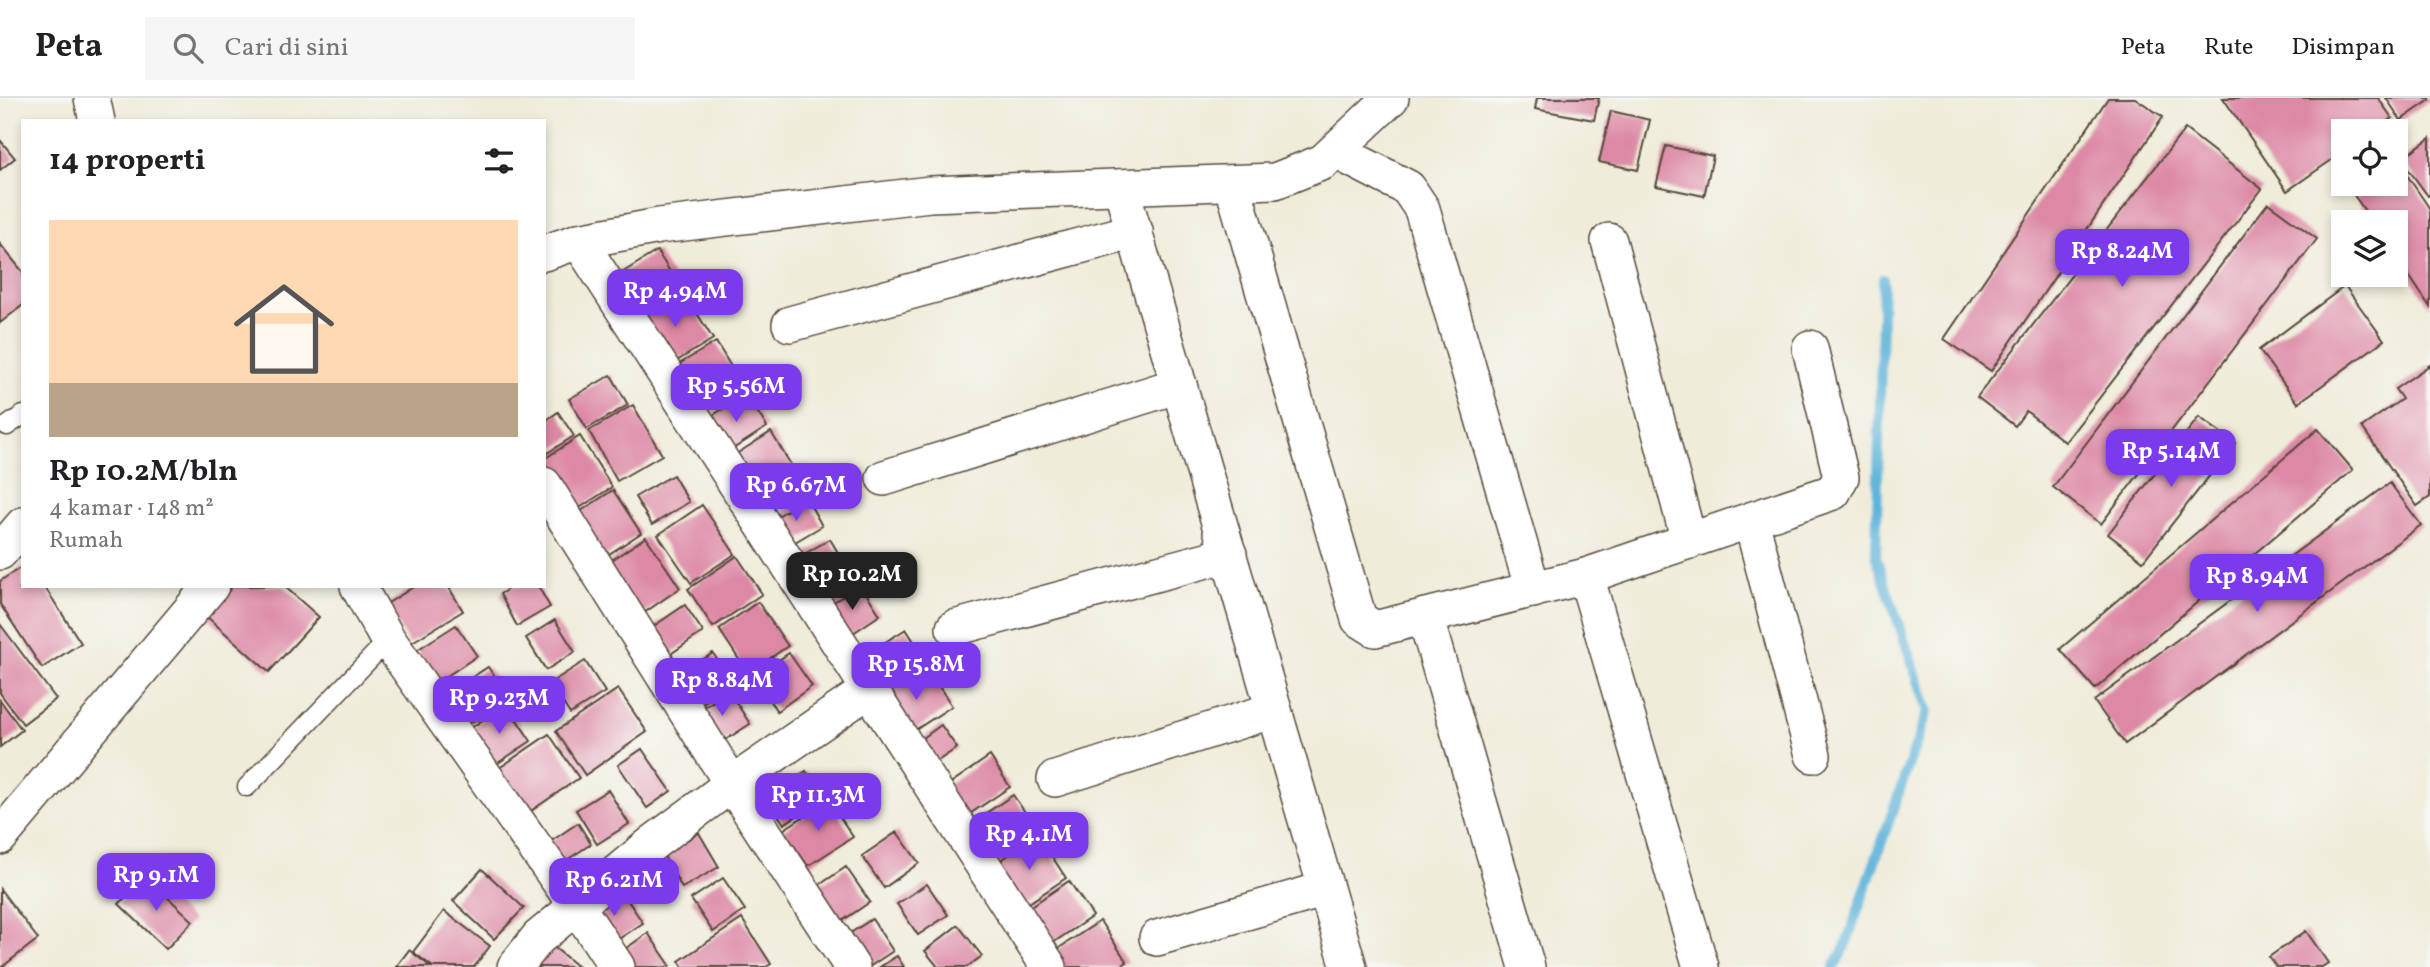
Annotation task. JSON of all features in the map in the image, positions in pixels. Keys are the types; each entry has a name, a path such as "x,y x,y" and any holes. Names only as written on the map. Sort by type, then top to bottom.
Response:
{"street":[{"path":"92,98 97,119"},
{"path":"546,252 579,241 659,226 930,194 1275,181 1323,162 1391,98"},
{"path":"1336,151 1408,188 1422,209 1533,590"},
{"path":"1232,183 1359,619 1375,629 1586,576 1833,492 1841,477 1810,348"},
{"path":"1122,187 1349,967"},
{"path":"790,324 1135,231"},
{"path":"579,241 1049,967"},
{"path":"1609,241 1689,541"},
{"path":"884,478 1179,385"},
{"path":"546,488 732,784 852,967"},
{"path":"1751,520 1813,755"},
{"path":"0,551 21,527"},
{"path":"954,628 1229,554"},
{"path":"1586,576 1701,967"},
{"path":"0,838 209,588"},
{"path":"359,588 388,640 617,967"},
{"path":"1425,616 1527,967"},
{"path":"515,967 538,938 654,842 732,784 870,689"},
{"path":"1055,779 1274,710"},
{"path":"1157,938 1326,888"}],"lane":[{"path":"7,425 21,416"},
{"path":"247,787 388,640"}],"building":[{"path":"1537,98 1599,98 1594,120 1535,109"},
{"path":"2108,98 2135,98 2163,117 1991,371 1944,339"},
{"path":"2223,98 2378,98 2392,118 2331,119 2331,160 2287,191"},
{"path":"2386,98 2430,98 2430,100 2400,119"},
{"path":"1611,111 1650,120 1638,170 1599,162"},
{"path":"2185,129 2262,189 2065,442 2026,411 2015,426 1977,397"},
{"path":"2430,138 2428,196 2408,169 2408,154"},
{"path":"0,140 15,158 0,170"},
{"path":"1666,146 1713,156 1704,196 1656,186"},
{"path":"2408,177 2430,209 2430,307 2408,274 2408,210 2364,210 2355,196 2408,196"},
{"path":"2268,203 2317,239 2101,524 2053,487"},
{"path":"0,244 21,270 21,307 0,323"},
{"path":"657,251 681,289 635,317 612,279"},
{"path":"2344,287 2384,340 2298,403 2259,350"},
{"path":"683,291 713,339 667,367 638,320"},
{"path":"716,342 741,383 695,412 669,370"},
{"path":"2430,365 2430,497 2417,506 2362,427 2402,399 2395,389"},
{"path":"611,375 628,405 587,429 569,399"},
{"path":"746,394 767,427 725,454 704,421"},
{"path":"633,405 662,455 617,481 589,431"},
{"path":"558,412 574,436 546,454 546,421"},
{"path":"2199,417 2235,443 2143,561 2108,534"},
{"path":"2318,429 2353,470 2095,689 2060,649"},
{"path":"771,432 799,478 759,504 730,458"},
{"path":"580,436 612,487 570,514 546,477 546,458"},
{"path":"673,475 689,502 652,525 635,497"},
{"path":"2390,483 2421,525 2125,744 2094,701"},
{"path":"613,490 641,533 600,560 572,517"},
{"path":"807,499 822,526 785,548 769,521"},
{"path":"702,505 735,554 691,583 658,535"},
{"path":"646,537 680,588 638,617 603,566"},
{"path":"830,539 851,575 816,595 796,559"},
{"path":"737,556 762,594 713,627 688,589"},
{"path":"21,567 21,588 45,588 81,643 42,668 0,604 0,581"},
{"path":"861,585 880,615 844,639 824,608"},
{"path":"231,588 286,588 319,617 269,672 206,616"},
{"path":"412,588 449,588 463,611 409,644 385,605"},
{"path":"510,588 539,588 550,607 517,626 500,594"},
{"path":"758,602 788,646 748,673 719,629"},
{"path":"685,605 703,632 663,659 645,632"},
{"path":"555,620 575,652 546,670 526,638"},
{"path":"0,624 56,699 23,724 0,693"},
{"path":"456,625 477,656 438,682 417,650"},
{"path":"906,629 924,657 876,687 858,659"},
{"path":"713,653 732,684 690,711 670,681"},
{"path":"789,653 812,686 777,711 753,678"},
{"path":"585,661 605,692 570,714 550,683"},
{"path":"488,667 508,697 466,726 445,695"},
{"path":"926,667 952,706 906,736 880,697"},
{"path":"618,689 647,732 585,775 556,731"},
{"path":"729,691 750,724 716,746 695,713"},
{"path":"0,700 22,730 0,747"},
{"path":"506,704 531,741 492,767 468,730"},
{"path":"941,725 957,748 927,768 912,746"},
{"path":"549,734 579,778 522,817 492,773"},
{"path":"642,749 671,791 647,808 618,765"},
{"path":"990,756 1010,787 962,819 942,789"},
{"path":"806,771 824,798 784,824 766,797"},
{"path":"608,790 629,824 597,844 576,810"},
{"path":"1013,795 1036,828 987,861 964,828"},
{"path":"829,800 853,837 808,866 783,830"},
{"path":"578,823 591,844 564,862 550,842"},
{"path":"897,832 919,863 884,888 862,856"},
{"path":"699,833 719,867 682,888 663,854"},
{"path":"1038,835 1066,878 1020,909 992,866"},
{"path":"846,867 870,902 833,927 809,892"},
{"path":"482,869 524,908 494,939 453,901"},
{"path":"145,876 193,921 166,949 119,904"},
{"path":"723,878 745,910 713,932 691,899"},
{"path":"1069,881 1093,916 1045,948 1021,913"},
{"path":"927,884 948,915 918,935 897,904"},
{"path":"0,889 38,939 2,967 0,967"},
{"path":"620,889 643,923 608,946 586,912"},
{"path":"444,911 490,946 474,967 433,967 413,952"},
{"path":"742,919 771,964 766,967 683,967 679,961"},
{"path":"872,919 893,951 869,967 840,940"},
{"path":"1100,921 1127,962 1119,967 1054,967 1047,956"},
{"path":"958,925 982,956 967,967 938,967 925,951"},
{"path":"2306,931 2328,963 2322,967 2276,967 2269,957"},
{"path":"648,933 670,965 622,967 615,956"},
{"path":"549,943 578,967 529,967"},
{"path":"409,950 431,967 396,967"},
{"path":"897,956 904,967 880,967"}],"waterway":[{"path":"1834,967 1845,947 1928,710 1876,557 1883,279"}]}
